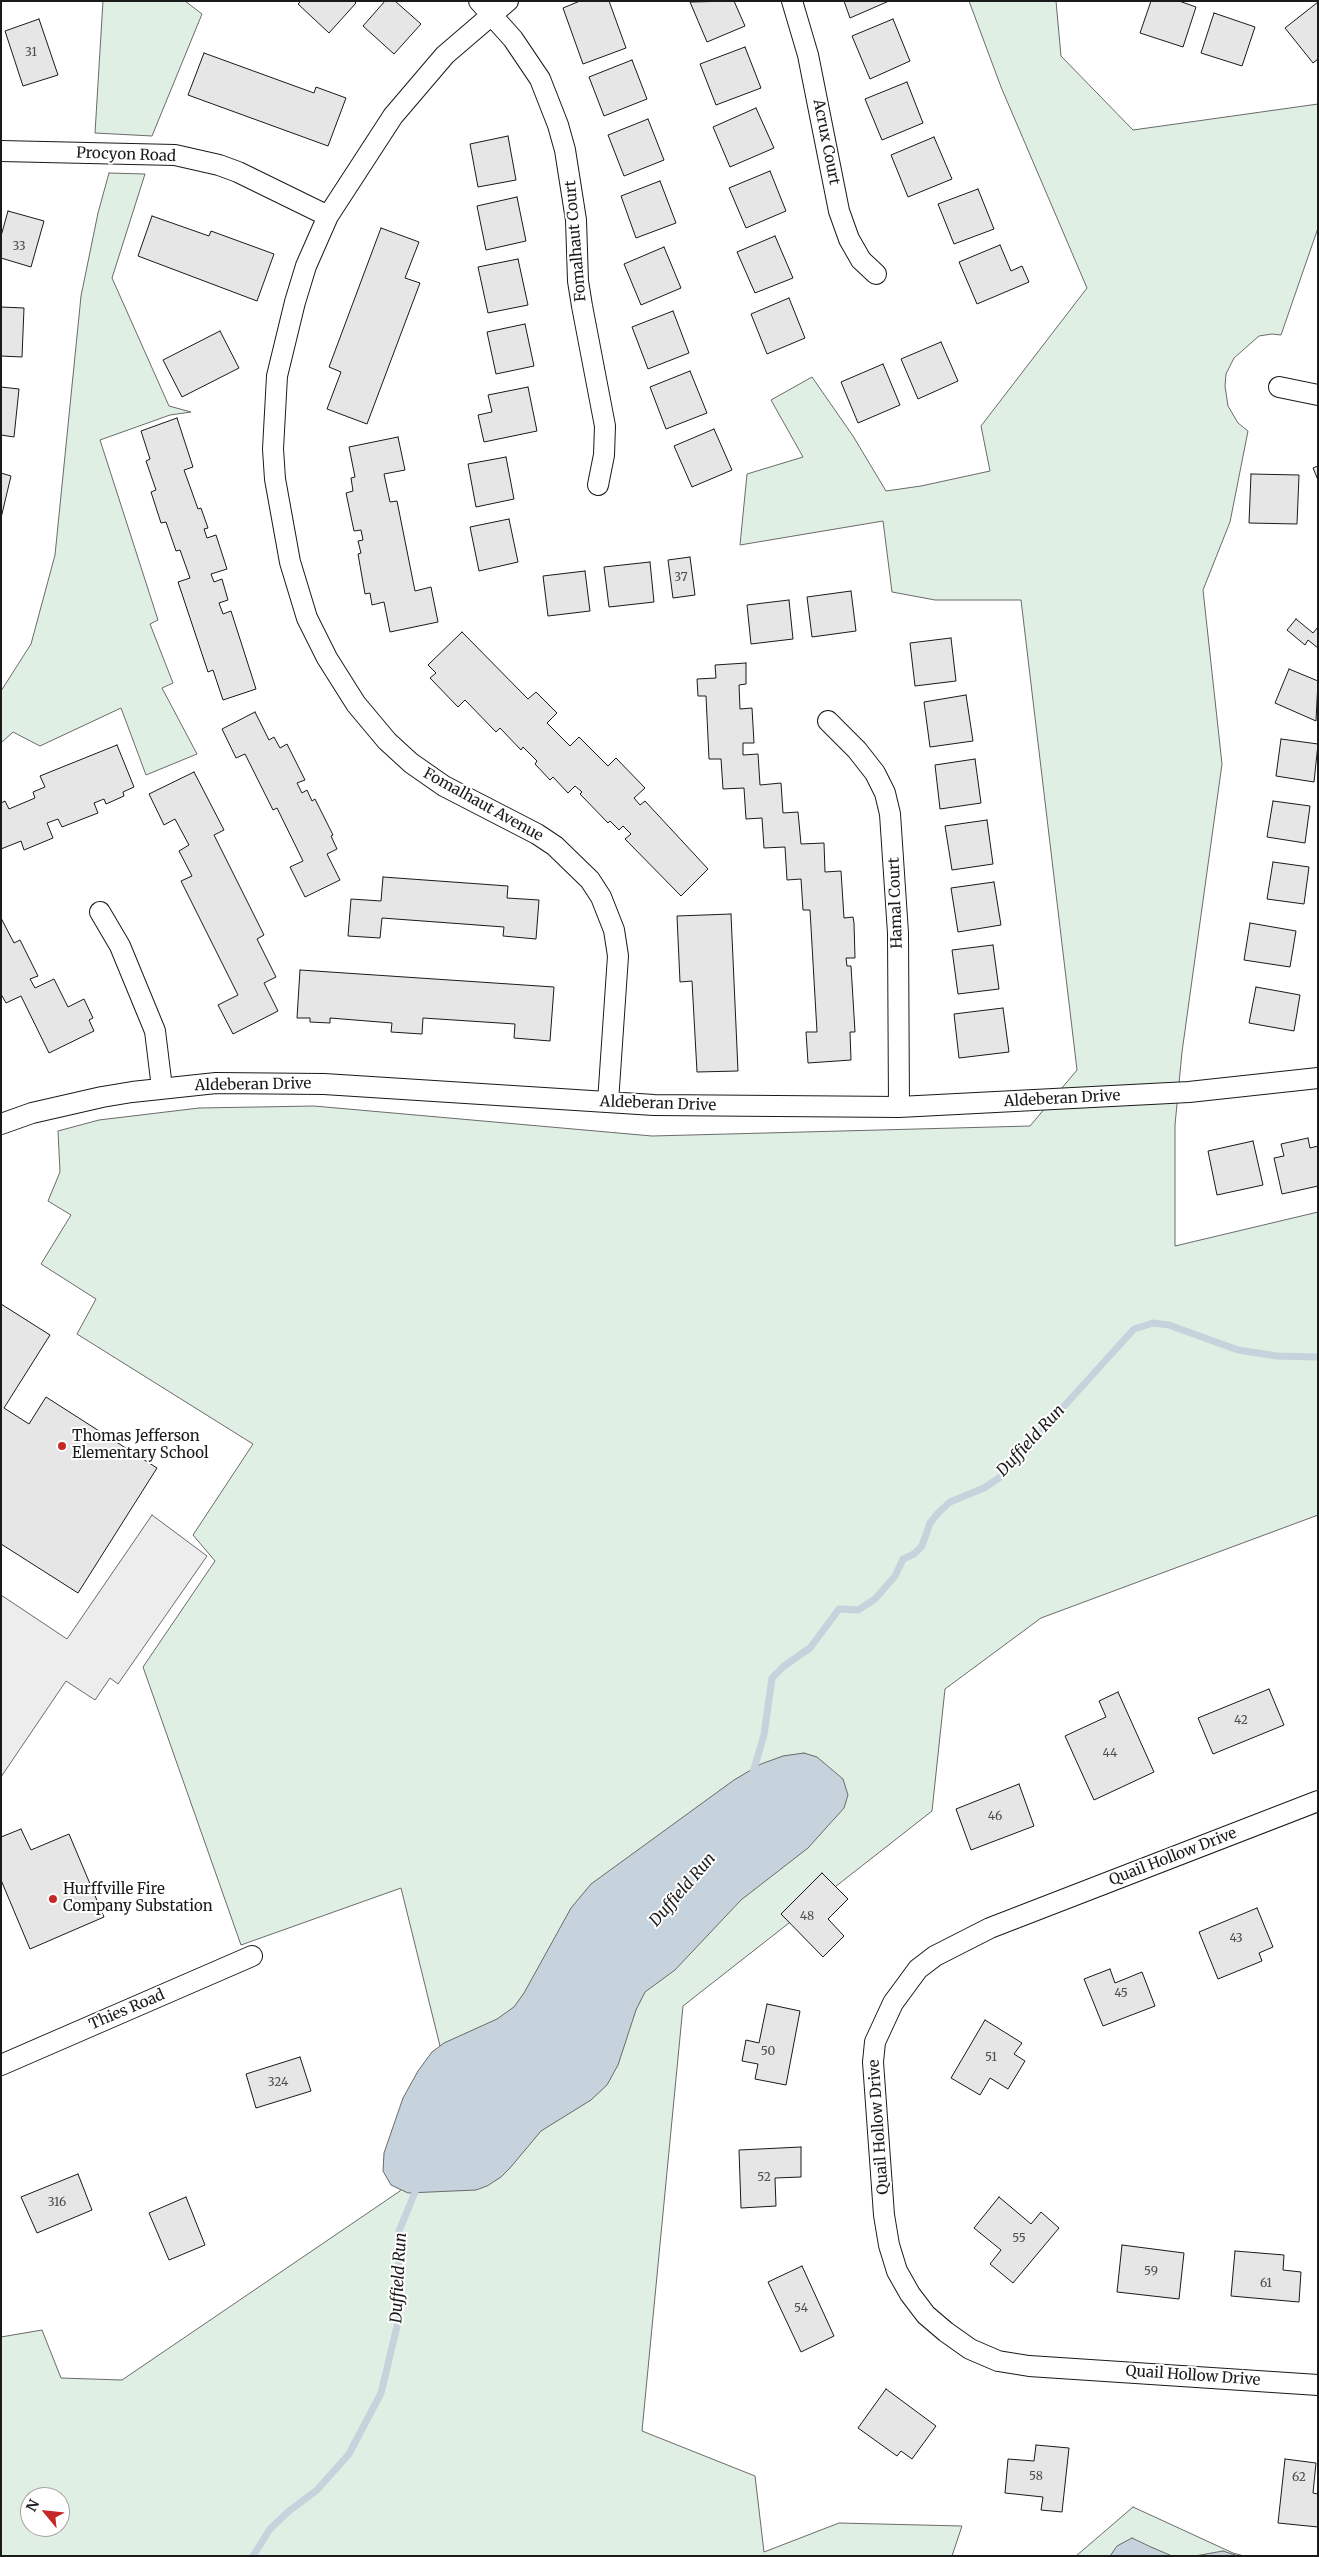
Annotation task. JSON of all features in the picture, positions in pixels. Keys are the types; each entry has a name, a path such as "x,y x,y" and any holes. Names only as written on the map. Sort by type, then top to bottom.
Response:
{"street":[{"name":"Fomalhaut Avenue","path":"508,1 485,8 392,116 328,216 306,266 277,376 273,449 276,494 290,562 302,606 323,651 348,693 374,726 399,752 444,786 537,834 555,846 590,880 601,897 614,930 618,956 608,1102"},
{"name":"Acrux Court","path":"792,1 808,55 839,211 849,239 861,260 876,274"},
{"name":"Fomalhaut Court","path":"485,8 528,57 540,79 558,125 565,150 576,220 578,281 605,426 604,455 598,485"},
{"name":"Procyon Road","path":"1,151 175,155 219,165 328,216"},
{"path":"1279,387 1318,396"},
{"name":"Hamal Court","path":"828,722 857,750 875,773 885,793 890,814 898,933 899,1107"},
{"path":"100,912 120,946 155,1031 162,1088"},
{"name":"Aldeberan Drive","path":"1,1124 71,1103 162,1088 216,1083 299,1083 608,1102 728,1107 899,1107 1189,1092 1318,1078"},
{"name":"Quail Hollow Drive","path":"1318,1801 990,1928 935,1956 918,1970 893,2003 875,2042 872,2062 889,2245 897,2271 910,2294 926,2315 970,2350 998,2360 1029,2366 1318,2384"},
{"name":"Thies Road","path":"1,2065 252,1956"}],"green space":[{"path":"103,1 185,1 202,14 152,136 95,133"},
{"path":"969,1 1056,1 1061,56 1133,130 1318,104 1318,228 1281,335 1259,336 1234,358 1226,374 1225,386 1228,406 1238,423 1248,431 1230,522 1203,590 1222,764 1182,1052 1175,1125 1175,1246 1318,1212 1318,1515 1041,1618 945,1689 932,1811 683,2006 642,2431 755,2476 764,2552 839,2523 962,2526 952,2556 1,2556 1,2337 42,2330 61,2378 122,2380 400,2191 440,2046 401,1888 241,1945 143,1667 215,1561 193,1535 253,1444 77,1334 96,1299 41,1264 71,1215 48,1201 60,1172 58,1131 99,1120 199,1108 314,1106 652,1136 1030,1126 1077,1070 1021,600 935,600 892,592 883,521 740,545 747,474 803,457 771,400 812,377 853,436 886,491 921,486 990,471 981,426 1087,288 1001,87"},
{"path":"109,173 145,174 112,278 169,406 191,412 170,415 100,440 158,620 150,624 173,683 162,688 197,754 146,775 121,708 40,746 13,732 1,743 1,691 31,644 55,555 81,296 98,213"},
{"path":"1133,2507 1233,2553 1244,2556 1076,2556"}],"shaded area":[{"path":"152,1515 207,1556 118,1684 110,1678 95,1700 66,1681 1,1777 1,1595 67,1639"}],"water":[{"path":"804,1753 817,1757 843,1779 848,1795 844,1808 808,1848 741,1900 675,1970 645,1992 636,2010 618,2065 607,2085 591,2100 541,2131 510,2168 501,2177 487,2186 476,2190 408,2193 391,2185 383,2171 384,2153 403,2098 418,2071 432,2052 444,2043 497,2019 514,2007 524,1993 571,1908 591,1884 734,1780 761,1764 783,1756"},
{"path":"1132,2538 1172,2556 1110,2556 1117,2546"},
{"path":"1223,2551 1238,2556 1195,2556"}],"building":[{"path":"301,1 354,1 356,3 329,33 298,4"},
{"path":"385,1 395,1 421,24 394,54 363,26"},
{"path":"580,1 609,1 626,48 583,64 563,8"},
{"path":"734,1 745,26 707,42 690,2"},
{"path":"844,1 889,1 850,18"},
{"path":"1151,1 1179,1 1196,7 1183,47 1140,33"},
{"path":"1318,2 1318,59 1313,63 1285,28"},
{"path":"1214,13 1255,27 1242,66 1201,53"},
{"path":"39,19 58,75 23,86 5,31"},
{"path":"893,19 910,61 870,79 852,36"},
{"path":"745,47 761,88 716,105 700,64"},
{"path":"204,53 314,93 316,87 346,98 328,146 188,95"},
{"path":"632,60 647,99 604,116 589,77"},
{"path":"907,82 923,123 882,140 865,99"},
{"path":"756,108 774,148 730,167 713,127"},
{"path":"648,119 664,160 624,176 608,135"},
{"path":"508,136 516,180 478,187 470,144"},
{"path":"934,137 952,179 908,197 891,155"},
{"path":"770,171 786,211 746,228 729,188"},
{"path":"660,181 676,223 636,238 621,196"},
{"path":"978,189 994,229 954,244 938,204"},
{"path":"517,197 526,241 486,250 477,206"},
{"path":"8,211 44,221 31,267 1,258 1,236"},
{"path":"152,216 209,236 211,231 274,254 257,301 138,256"},
{"path":"381,228 419,242 405,278 420,283 367,424 327,409 341,372 329,367"},
{"path":"775,236 793,278 755,293 737,252"},
{"path":"1000,245 1011,271 1022,266 1029,282 977,304 959,262"},
{"path":"664,247 681,288 641,305 624,264"},
{"path":"518,259 528,305 488,313 478,267"},
{"path":"789,298 805,338 767,354 751,314"},
{"path":"1,307 24,308 22,357 1,356"},
{"path":"673,311 689,353 648,369 632,327"},
{"path":"525,324 534,366 496,374 487,332"},
{"path":"220,331 239,368 182,397 163,360"},
{"path":"941,342 958,381 918,399 901,359"},
{"path":"883,364 900,405 858,423 841,382"},
{"path":"690,371 707,413 666,429 650,387"},
{"path":"1,387 19,389 14,437 1,435"},
{"path":"528,387 537,431 484,442 478,415 492,412 488,395"},
{"path":"177,418 193,467 184,470 198,509 201,508 208,528 204,529 207,538 216,535 227,569 211,574 214,582 222,579 228,600 219,603 223,614 231,611 256,689 223,700 213,670 208,672 178,582 190,578 180,550 176,551 166,522 161,523 151,492 156,490 146,461 150,459 141,431"},
{"path":"714,429 732,470 692,487 674,446"},
{"path":"398,437 405,470 384,474 390,502 397,501 415,591 431,587 438,622 390,632 384,602 372,605 370,593 365,594 358,554 361,553 358,541 363,540 361,530 354,531 346,493 353,491 351,478 355,477 349,447"},
{"path":"506,457 514,499 476,507 468,464"},
{"path":"1318,466 1318,480 1313,468"},
{"path":"1,473 11,476 1,518"},
{"path":"1251,474 1299,475 1297,524 1249,523"},
{"path":"509,519 518,562 479,571 470,527"},
{"path":"690,557 695,595 673,598 668,560"},
{"path":"650,562 654,602 609,607 604,567"},
{"path":"585,571 590,611 548,616 543,576"},
{"path":"851,591 856,631 812,637 807,597"},
{"path":"789,600 793,639 751,644 747,605"},
{"path":"1296,619 1313,633 1318,627 1318,648 1308,640 1305,645 1287,630"},
{"path":"462,632 528,699 536,692 557,713 547,723 570,746 579,737 608,766 616,758 645,788 634,798 640,805 645,801 708,869 681,896 625,839 631,834 623,826 619,830 610,821 608,823 580,794 582,792 575,786 568,793 553,777 550,780 535,764 537,761 523,747 521,750 500,728 496,732 465,700 458,707 430,678 436,673 428,665"},
{"path":"951,638 956,681 915,686 910,643"},
{"path":"746,663 746,684 739,685 740,709 752,708 754,743 743,743 743,755 758,754 760,785 781,783 783,813 798,812 801,844 824,843 825,872 841,871 844,918 853,917 854,923 855,958 846,958 847,966 851,966 855,1032 850,1032 851,1060 808,1063 806,1032 817,1032 810,910 803,910 801,879 787,880 785,847 764,848 762,818 746,819 744,788 723,789 721,759 709,759 706,696 698,696 697,679 716,678 715,665"},
{"path":"1289,669 1318,681 1316,721 1275,703"},
{"path":"966,695 973,741 930,747 924,702"},
{"path":"255,712 269,740 274,737 280,748 287,744 305,780 297,783 302,793 307,790 312,801 315,799 333,835 331,836 337,849 327,854 340,880 305,897 290,867 303,861 277,808 273,810 245,754 236,758 222,729"},
{"path":"1281,739 1318,744 1314,782 1276,776"},
{"path":"117,745 134,787 123,792 124,796 106,804 104,799 94,803 98,813 62,827 58,819 47,823 53,838 24,850 21,841 1,849 1,803 5,801 9,809 35,798 33,792 45,787 40,776"},
{"path":"975,759 981,803 940,809 935,765"},
{"path":"194,772 224,830 214,835 264,935 257,939 276,977 264,983 278,1011 233,1034 218,1005 238,995 181,881 192,876 179,851 189,845 175,819 164,825 149,794"},
{"path":"1273,801 1310,806 1305,843 1267,837"},
{"path":"987,820 993,864 952,870 945,826"},
{"path":"1273,862 1309,867 1304,904 1267,899"},
{"path":"383,877 508,886 507,898 539,900 536,939 503,936 504,927 382,918 380,938 348,936 351,899 381,901"},
{"path":"994,882 1001,925 958,932 951,888"},
{"path":"731,914 738,1071 697,1072 692,981 680,982 677,916"},
{"path":"1,918 14,943 20,940 38,976 30,979 35,988 54,979 68,1007 84,999 93,1018 89,1020 94,1031 49,1053 21,996 6,1003 1,994"},
{"path":"1250,923 1296,931 1290,967 1244,960"},
{"path":"993,945 999,989 958,994 952,950"},
{"path":"300,970 554,987 550,1041 514,1038 515,1024 423,1018 422,1034 391,1032 392,1023 330,1018 330,1023 310,1022 310,1018 297,1018"},
{"path":"1256,987 1300,995 1294,1031 1249,1023"},
{"path":"1003,1008 1009,1052 959,1058 954,1014"},
{"path":"1308,1138 1310,1148 1318,1146 1318,1186 1282,1194 1274,1158 1284,1156 1281,1144"},
{"path":"1253,1141 1263,1185 1217,1195 1208,1151"},
{"name":"Thomas Jefferson Elementary School","path":"1,1304 50,1335 4,1408 29,1424 46,1397 157,1468 78,1593 1,1544"},
{"path":"1269,1689 1284,1725 1213,1754 1198,1718"},
{"path":"1118,1692 1154,1772 1094,1800 1065,1736 1106,1717 1099,1701"},
{"path":"1019,1784 1034,1826 971,1850 956,1809"},
{"name":"Hurffville Fire Company Substation","path":"21,1829 31,1850 69,1834 104,1917 30,1949 1,1880 1,1837"},
{"path":"822,1873 848,1899 828,1919 844,1936 823,1957 781,1914"},
{"path":"1257,1908 1273,1947 1259,1953 1262,1961 1218,1979 1199,1932"},
{"path":"1110,1969 1115,1983 1142,1972 1155,2006 1103,2026 1084,1979"},
{"path":"767,2004 800,2011 786,2085 755,2079 758,2064 742,2061 746,2040 759,2043"},
{"path":"985,2020 1022,2043 1014,2054 1025,2061 1008,2089 990,2078 980,2095 951,2078"},
{"path":"300,2057 311,2091 256,2108 246,2074"},
{"path":"801,2147 801,2177 775,2178 776,2206 741,2208 739,2150"},
{"path":"78,2174 92,2210 37,2233 21,2197"},
{"path":"186,2197 205,2245 169,2260 149,2213"},
{"path":"999,2197 1031,2224 1041,2212 1059,2228 1013,2283 990,2264 1001,2250 974,2228"},
{"path":"1122,2245 1184,2253 1179,2299 1117,2292"},
{"path":"1235,2251 1284,2255 1283,2270 1301,2272 1299,2302 1231,2296"},
{"path":"802,2266 834,2336 801,2352 768,2282"},
{"path":"886,2389 936,2426 912,2459 901,2451 897,2456 858,2428"},
{"path":"1036,2445 1069,2448 1062,2512 1041,2510 1043,2497 1005,2493 1008,2459 1034,2461"},
{"path":"1285,2459 1316,2463 1313,2493 1318,2494 1318,2527 1278,2523"}],"waterway":[{"name":"Duffield Run","path":"752,1776 764,1735 772,1678 784,1666 810,1648 839,1609 858,1610 875,1599 895,1576 903,1559 914,1554 922,1546 930,1523 938,1513 950,1502 984,1488 999,1478 1134,1329 1153,1323 1169,1325 1238,1350 1277,1356 1318,1357"},
{"name":"Duffield Run","path":"253,2556 270,2529 289,2511 317,2490 349,2454 381,2393 399,2318 399,2231 418,2185"}],"place":[{"name":"Thomas Jefferson Elementary School","path":"62,1446"},
{"name":"Hurffville Fire Company Substation","path":"53,1899"}]}
